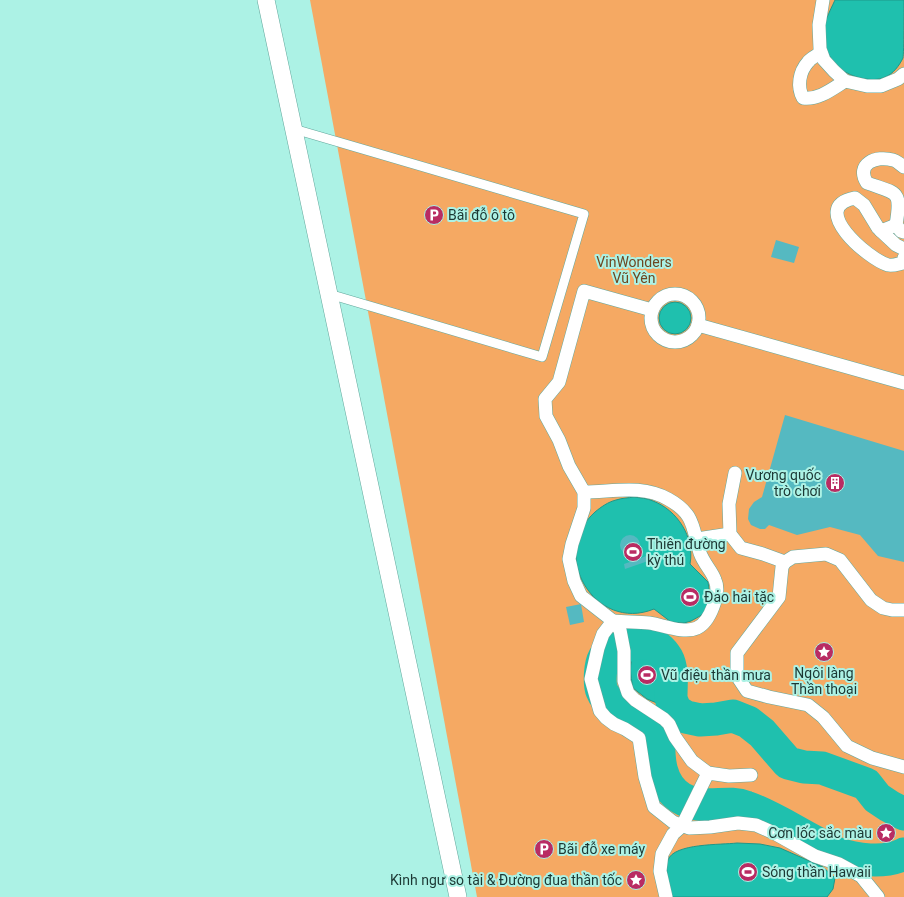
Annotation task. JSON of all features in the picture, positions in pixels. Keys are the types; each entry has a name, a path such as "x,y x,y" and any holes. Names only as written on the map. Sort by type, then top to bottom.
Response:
{"street":[{"path":"266,0 458,897"},
{"path":"820,1 819,25 821,53 824,60 846,81 867,86 881,86 898,79 904,74"},
{"path":"821,53 808,61 802,70 799,80 799,92 803,98 811,99 846,81"},
{"path":"881,230 900,228 897,196 894,192 867,183 863,177 864,168 869,162 884,159 893,160 904,167"},
{"path":"904,249 896,245 878,228 864,206 855,198 847,199 840,205 836,213 838,222 844,231 874,258 889,265 903,263 904,258"},
{"path":"652,310 584,291 559,382 545,398 546,416 559,440 569,466 584,492 584,508 572,544 569,560 571,570 581,596 616,625 624,651 624,681 628,693 635,700 664,719 669,724 675,737 705,778"},
{"path":"677,294 685,296 696,307 699,315 698,325 691,336 684,340 668,342 656,333 652,326 652,310 656,303 669,295 677,294"},
{"path":"698,325 904,383"},
{"path":"735,473 729,504 730,534 741,548 752,550 785,562"},
{"path":"584,492 618,490 651,492 666,498 682,508 693,524 700,554 715,580 717,588 715,603 711,612 698,628 689,630 676,629 662,625 616,625 603,634 598,648 591,679 600,711 614,724 639,738 645,778 654,807 664,816 684,822 689,828 738,823 756,825 774,833 815,856 839,864 861,876 878,897"},
{"path":"697,540 730,534"},
{"path":"904,610 883,608 871,600 840,560 826,554 793,558 785,562 782,567 779,597 738,653 737,676 747,691 808,705 823,717 847,746 872,758 904,767"},
{"path":"705,778 751,775"},
{"path":"666,897 660,870 662,854 673,834 684,822 705,778"}],"lane":[{"path":"294,129 584,214 542,357 329,294"}],"green space":[{"name":"VinWonders Vũ Yên","path":"310,0 904,0 904,897 477,897"}],"shaded area":[{"path":"835,0 904,0 903,58 898,67 891,74 880,79 856,77 845,72 832,59 825,46 823,33 827,18"},
{"path":"672,302 678,302 688,309 691,318 690,324 684,331 678,334 672,334 662,327 659,321 659,315 666,305"},
{"name":"Thiên đường kỳ thú","path":"634,497 648,499 662,505 677,518 687,535 690,544 690,564 708,582 709,589 708,602 705,611 691,621 684,623 671,622 654,609 633,613 613,610 597,600 585,585 577,567 576,548 582,529 595,512 605,505 618,499"},
{"name":"Vũ điệu thần mưa","path":"648,649 654,650 662,671 662,681 657,703 647,699 633,688 632,684 632,659 638,652"},
{"name":"Sóng thần Hawaii","path":"737,843 760,844 780,848 823,867 835,878 833,889 827,897 672,897 667,864 672,854 679,850 699,846"}],"building":[{"path":"776,240 799,247 794,263 771,257"},
{"name":"Vương quốc trò chơi","path":"785,415 904,451 904,562 878,556 860,535 830,527 797,535 769,525 765,529 760,529 751,525 748,519 749,509 754,502 762,497"},
{"path":"630,535 637,538 640,545 637,552 630,555 623,552 620,545 623,538"},
{"path":"649,555 651,560 625,569 624,564"},
{"path":"581,604 584,622 570,625 566,607"}],"waterway":[{"path":"904,814 877,798 866,784 822,768 804,767 788,763 762,733 748,722 733,716 700,720 686,717 676,711 671,699 669,662 664,653 654,645 648,643 631,644 612,652 604,658 600,674 600,684 605,697 622,711 654,729 659,735 661,770 668,785 681,798 698,804 731,804 746,807 774,819 832,851 852,858 879,860 904,854"}],"place":[{"name":"Bãi đỗ ô tô","path":"434,215"},
{"name":"Vương quốc trò chơi","path":"835,483"},
{"name":"Thiên đường kỳ thú","path":"633,552"},
{"name":"Đảo hải tặc","path":"690,597"},
{"name":"Ngôi làng Thần thoại","path":"824,652"},
{"name":"Vũ điệu thần mưa","path":"647,675"},
{"name":"Cơn lốc sắc màu","path":"886,833"},
{"name":"Bãi đỗ xe máy","path":"544,849"},
{"name":"Sóng thần Hawaii","path":"748,872"},
{"name":"Kình ngư so tài & Đường đua thần tốc","path":"636,880"}]}
